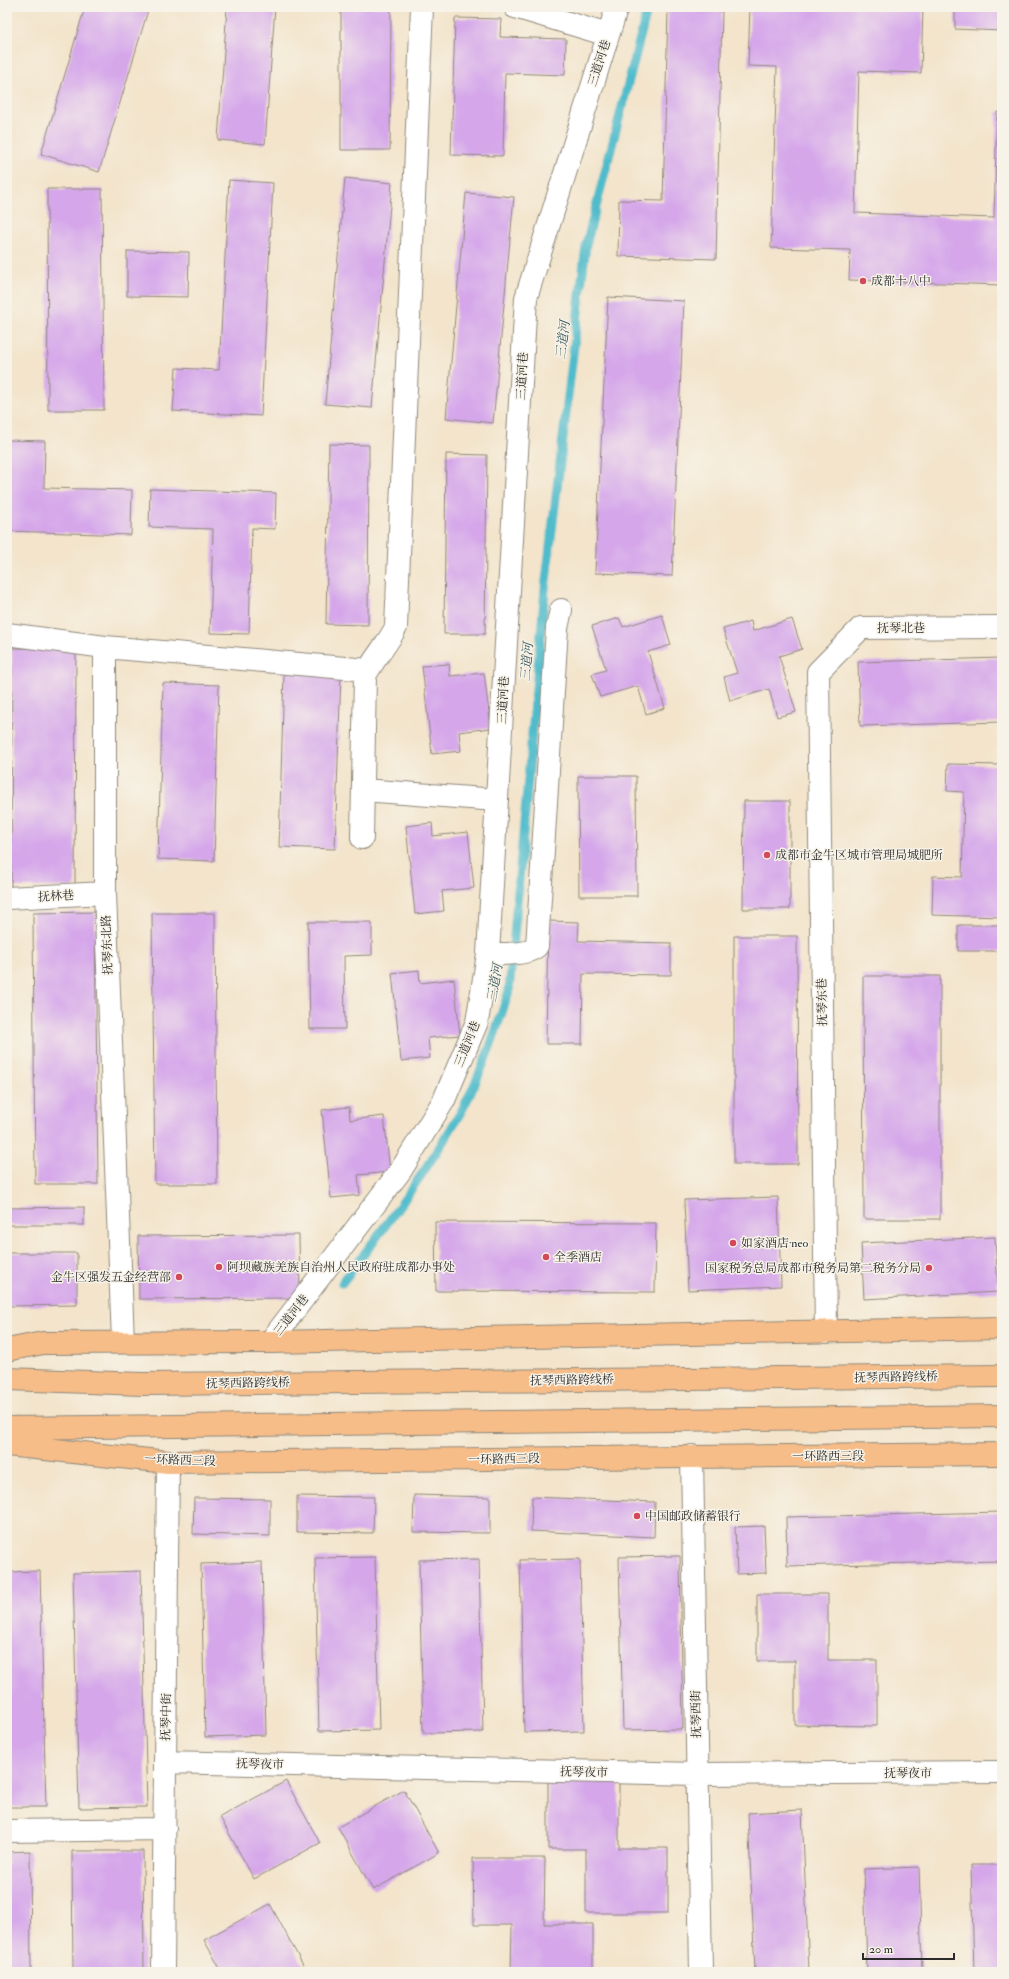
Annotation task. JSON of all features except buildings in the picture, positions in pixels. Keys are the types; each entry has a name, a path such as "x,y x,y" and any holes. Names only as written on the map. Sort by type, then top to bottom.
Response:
{"main road":[{"path":"7,1350 43,1343 270,1342 1002,1328"},
{"name":"抚琴西路跨线桥","path":"7,1379 142,1384 1002,1376"},
{"path":"7,1428 1002,1416"},
{"name":"一环路西三段","path":"7,1445 168,1462 1002,1454"}],"street":[{"path":"362,838 365,676 389,642 396,627 422,7"},
{"path":"516,7 608,35"},
{"name":"三道河巷","path":"270,1342 401,1170 444,1100 477,1022 493,954 497,800 526,298 617,7"},
{"path":"493,954 527,952 534,950 537,946 557,628 561,610"},
{"name":"抚琴北巷","path":"818,672 861,628 1002,628"},
{"path":"7,634 104,647 368,670"},
{"name":"抚琴东北路","path":"104,647 105,893 123,1342"},
{"name":"抚琴东巷","path":"818,672 826,1332"},
{"path":"363,790 497,800"},
{"name":"抚林巷","path":"7,898 105,893"},
{"name":"抚琴西街","path":"692,1456 700,1972"},
{"name":"抚琴中街","path":"163,1972 168,1462"},
{"name":"抚琴夜市","path":"165,1762 697,1774 1002,1772"},
{"path":"7,1830 164,1829"}],"waterway":[{"name":"三道河","path":"342,1283 390,1220 449,1133 462,1110 482,1067 509,991 545,589 586,245 648,7"}],"place":[{"name":"成都十八中","path":"863,281"},
{"name":"成都市金牛区城市管理局城肥所","path":"767,855"},
{"name":"如家酒店·neo","path":"733,1243"},
{"name":"全季酒店","path":"546,1257"},
{"name":"阿坝藏族羌族自治州人民政府驻成都办事处","path":"219,1267"},
{"name":"国家税务总局成都市税务局第二税务分局","path":"929,1268"},
{"name":"金牛区强发五金经营部","path":"179,1277"},
{"name":"中国邮政储蓄银行","path":"637,1516"}]}
